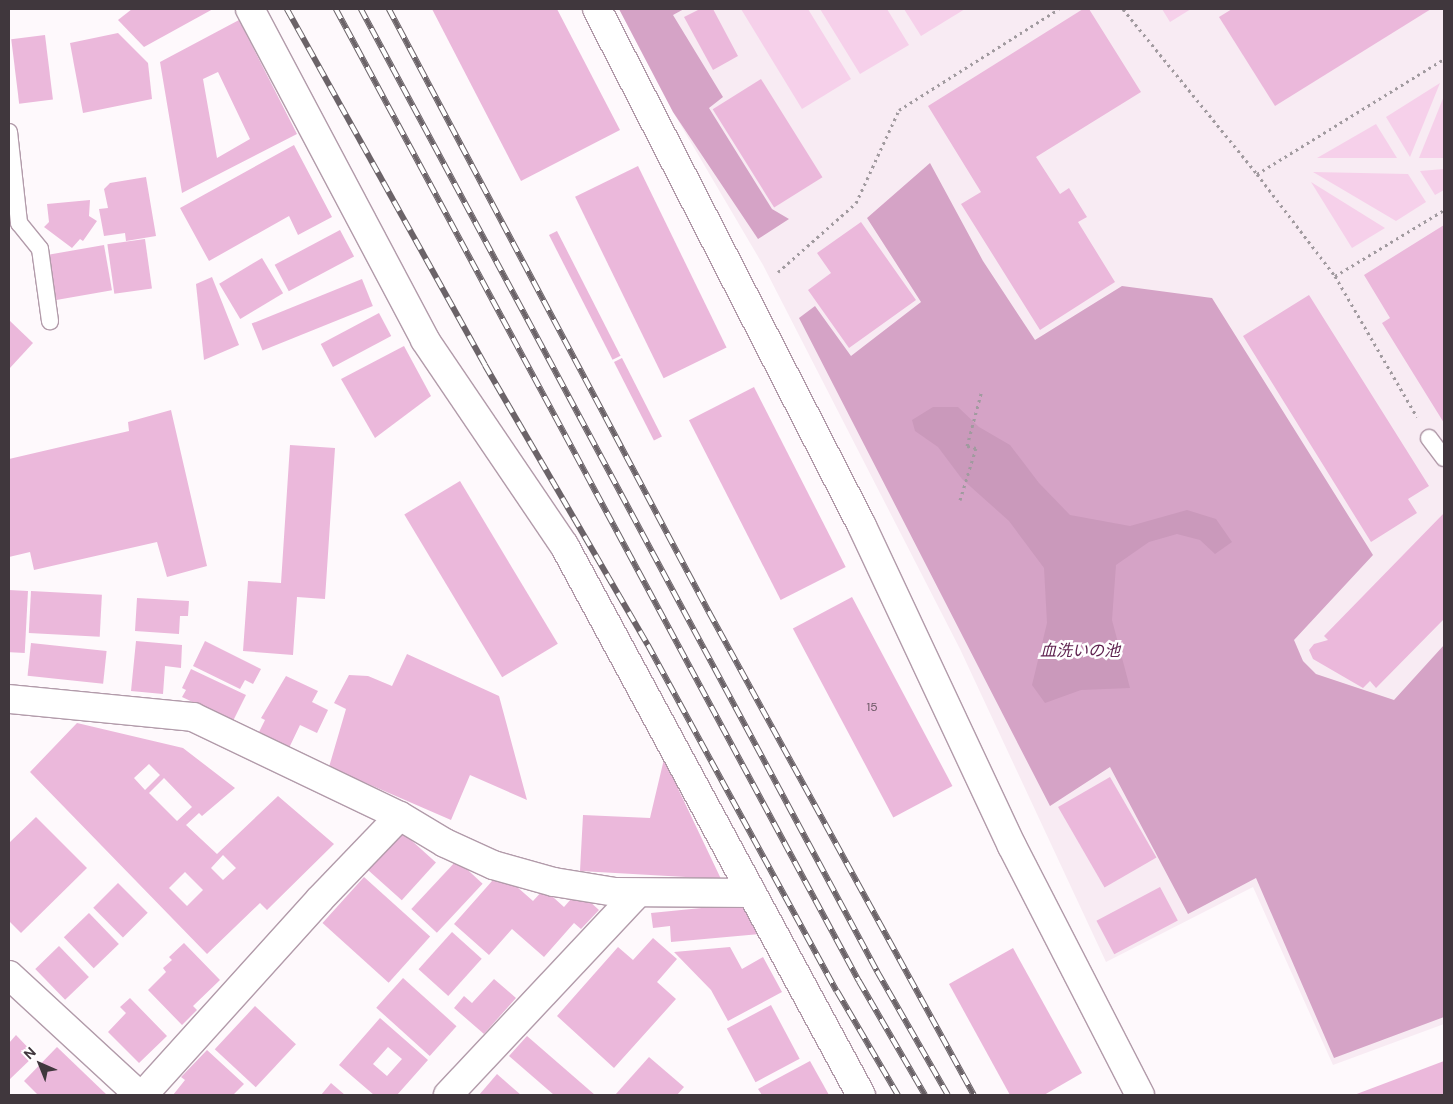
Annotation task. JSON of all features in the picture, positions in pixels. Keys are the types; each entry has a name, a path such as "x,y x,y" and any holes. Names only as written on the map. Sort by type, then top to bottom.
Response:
{"street":[{"path":"250,9 426,340 564,545 861,1095"},
{"path":"597,9 862,526 1012,846 1140,1095"},
{"path":"9,699 193,717 400,816 444,843 493,865 554,882 638,893 752,893"},
{"path":"9,975 141,1095 320,899 400,816"},
{"path":"448,1095 638,893"}],"lane":[{"path":"9,132 19,223 40,249 50,321"},
{"path":"1429,438 1444,458"}],"path":[{"path":"778,272 856,203 898,110 1058,9"},
{"path":"1123,9 1257,174 1335,276 1429,438"},
{"path":"1257,174 1444,59"},
{"path":"1335,276 1444,210"},
{"path":"960,500 976,448 967,446 982,390"}],"shaded area":[{"path":"619,9 1444,9 1444,1024 1333,1065 1253,887 1106,962 960,649 763,265 673,112"},
{"path":"619,9 684,9 673,15 723,97 709,108 772,209 789,219 758,239 673,112"},
{"path":"741,9 808,9 851,79 802,109"},
{"path":"820,9 887,9 909,45 860,74"},
{"path":"904,9 965,9 921,36"},
{"path":"1162,9 1191,9 1170,22"},
{"path":"1440,83 1410,157 1386,117"},
{"path":"1444,96 1444,158 1419,158"},
{"path":"1376,124 1397,158 1317,158"},
{"path":"930,163 983,261 1035,340 1122,286 1212,298 1373,555 1294,640 1303,661 1316,674 1394,700 1444,645 1444,1017 1334,1058 1256,878 1188,914 1110,767 1050,806 799,318 815,306 851,356 921,302 867,218"},
{"path":"1444,169 1444,190 1435,195 1420,171"},
{"path":"1313,172 1408,174 1426,202 1396,221"},
{"path":"1311,182 1385,228 1352,248"}],"water":[{"name":"血洗いの池","path":"933,407 958,407 979,427 1010,445 1039,483 1070,515 1130,526 1187,510 1216,519 1232,542 1215,554 1200,540 1177,534 1149,542 1116,565 1112,620 1130,688 1081,690 1045,703 1032,685 1047,623 1044,568 1009,521 962,479 938,447 915,431 912,420"}],"building":[{"path":"132,9 213,9 144,47 118,20"},
{"path":"432,9 557,9 620,130 521,181"},
{"path":"700,9 713,9 738,56 713,70 684,17"},
{"path":"1083,9 1089,9 1141,92 1036,157 1060,194 1069,188 1087,217 1078,222 1115,282 1040,330 961,204 981,192 928,106"},
{"path":"1232,9 1431,9 1275,106 1219,17"},
{"path":"239,20 297,134 182,193 160,62","holes":["218,72 250,139 217,158 203,79"]},
{"path":"118,33 148,63 152,99 83,113 70,43"},
{"path":"45,35 53,100 19,104 11,39"},
{"path":"761,79 822,177 774,208 713,109"},
{"path":"294,145 332,217 298,235 289,216 209,261 180,208"},
{"path":"638,166 727,348 664,378 575,197"},
{"path":"146,177 156,236 126,241 125,233 104,236 99,209 108,208 104,189 110,183"},
{"path":"90,200 89,216 97,221 83,241 80,239 72,248 44,227 49,222 47,204"},
{"path":"861,222 916,300 849,348 808,290 831,273 817,253"},
{"path":"1444,225 1444,423 1382,323 1390,318 1364,275"},
{"path":"340,230 354,256 289,291 275,265"},
{"path":"557,231 621,356 613,360 549,235"},
{"path":"145,239 152,289 114,294 107,244"},
{"path":"104,245 112,290 55,300 47,255"},
{"path":"262,258 283,293 240,319 219,284"},
{"path":"212,277 239,345 204,360 196,284"},
{"path":"362,279 373,306 263,350 252,324"},
{"path":"1309,295 1429,486 1408,499 1417,513 1371,542 1243,336"},
{"path":"379,313 391,336 333,367 321,344"},
{"path":"9,320 33,343 9,369"},
{"path":"404,346 431,396 375,438 341,379"},
{"path":"622,358 662,436 654,440 614,362"},
{"path":"754,387 846,567 781,600 689,420"},
{"path":"171,410 207,566 167,577 157,542 34,570 30,552 9,557 9,459 129,431 128,422"},
{"path":"290,445 335,448 325,599 297,597 293,655 243,651 248,581 281,583"},
{"path":"460,481 558,644 502,677 404,514"},
{"path":"1444,513 1444,619 1376,688 1370,681 1363,688 1313,659 1309,650 1314,644 1328,640 1324,636"},
{"path":"9,590 28,591 25,653 9,652"},
{"path":"31,591 102,595 100,637 29,633"},
{"path":"852,597 952,786 893,817 793,628"},
{"path":"137,598 189,601 188,616 180,616 179,634 135,631"},
{"path":"136,641 182,645 181,668 165,666 163,694 131,691"},
{"path":"205,641 261,669 253,684 245,680 240,689 193,666"},
{"path":"31,643 107,651 103,684 28,676"},
{"path":"407,654 499,696 527,800 470,775 451,820 329,767 346,709 334,703 349,675 368,676 392,686"},
{"path":"191,669 246,695 233,721 182,697 186,690 182,688"},
{"path":"286,676 318,691 312,702 328,710 317,733 300,725 289,748 259,732 265,720 261,718"},
{"path":"77,723 183,748 235,788 202,816 199,813 186,825 217,854 278,796 334,844 267,910 260,903 207,954 30,772","holes":["149,764 160,775 145,790 134,778","164,778 192,807 177,821 149,793","223,855 236,868 223,880 211,868","185,872 203,890 187,906 169,888"]},
{"path":"664,759 721,879 580,871 583,815 650,818"},
{"path":"1110,777 1156,858 1105,888 1058,807"},
{"path":"36,817 87,868 21,933 9,921 9,843"},
{"path":"401,831 436,862 402,900 367,869"},
{"path":"457,860 483,884 437,933 411,909"},
{"path":"500,872 533,901 544,889 564,907 578,891 599,910 581,929 574,923 544,957 512,929 489,955 454,924"},
{"path":"364,877 430,937 389,983 323,923"},
{"path":"118,883 148,913 123,937 93,908"},
{"path":"1160,887 1178,921 1114,954 1096,921"},
{"path":"742,904 760,934 671,942 670,926 653,928 651,913"},
{"path":"89,913 119,944 94,968 64,937"},
{"path":"452,932 482,959 448,996 419,969"},
{"path":"653,938 677,959 657,982 676,999 614,1068 557,1016 618,947 633,960"},
{"path":"184,943 220,980 193,1006 197,1010 182,1025 148,990 166,972 163,968 172,960 169,957"},
{"path":"59,946 89,977 65,1000 35,969"},
{"path":"730,947 742,969 763,957 782,992 728,1021 711,990 674,952"},
{"path":"1013,948 1082,1073 1044,1095 1010,1095 949,984"},
{"path":"403,978 457,1026 430,1056 376,1008"},
{"path":"494,979 516,998 484,1034 454,1008 464,996 472,1003"},
{"path":"130,998 167,1036 139,1063 108,1032 126,1013 120,1007"},
{"path":"771,1005 800,1059 755,1082 727,1028"},
{"path":"255,1006 296,1044 256,1087 215,1049"},
{"path":"380,1018 428,1060 397,1095 374,1095 339,1065","holes":["388,1047 402,1059 387,1076 373,1064"]},
{"path":"16,1035 35,1055 9,1080 9,1043"},
{"path":"527,1036 595,1095 554,1095 509,1056"},
{"path":"57,1047 107,1095 38,1095 24,1081"},
{"path":"207,1050 244,1084 233,1095 173,1095 185,1080 181,1077"},
{"path":"649,1057 684,1087 677,1095 615,1095"},
{"path":"810,1061 829,1095 762,1095 758,1089"},
{"path":"1444,1061 1444,1095 1354,1095"},
{"path":"497,1074 521,1095 479,1095"},
{"path":"331,1083 345,1095 321,1095"}],"railway":[{"path":"287,9 485,365 648,645 837,991 898,1095"},
{"path":"336,9 859,981 925,1095"},
{"path":"361,9 877,971 948,1095"},
{"path":"389,9 709,612 974,1095"}]}
